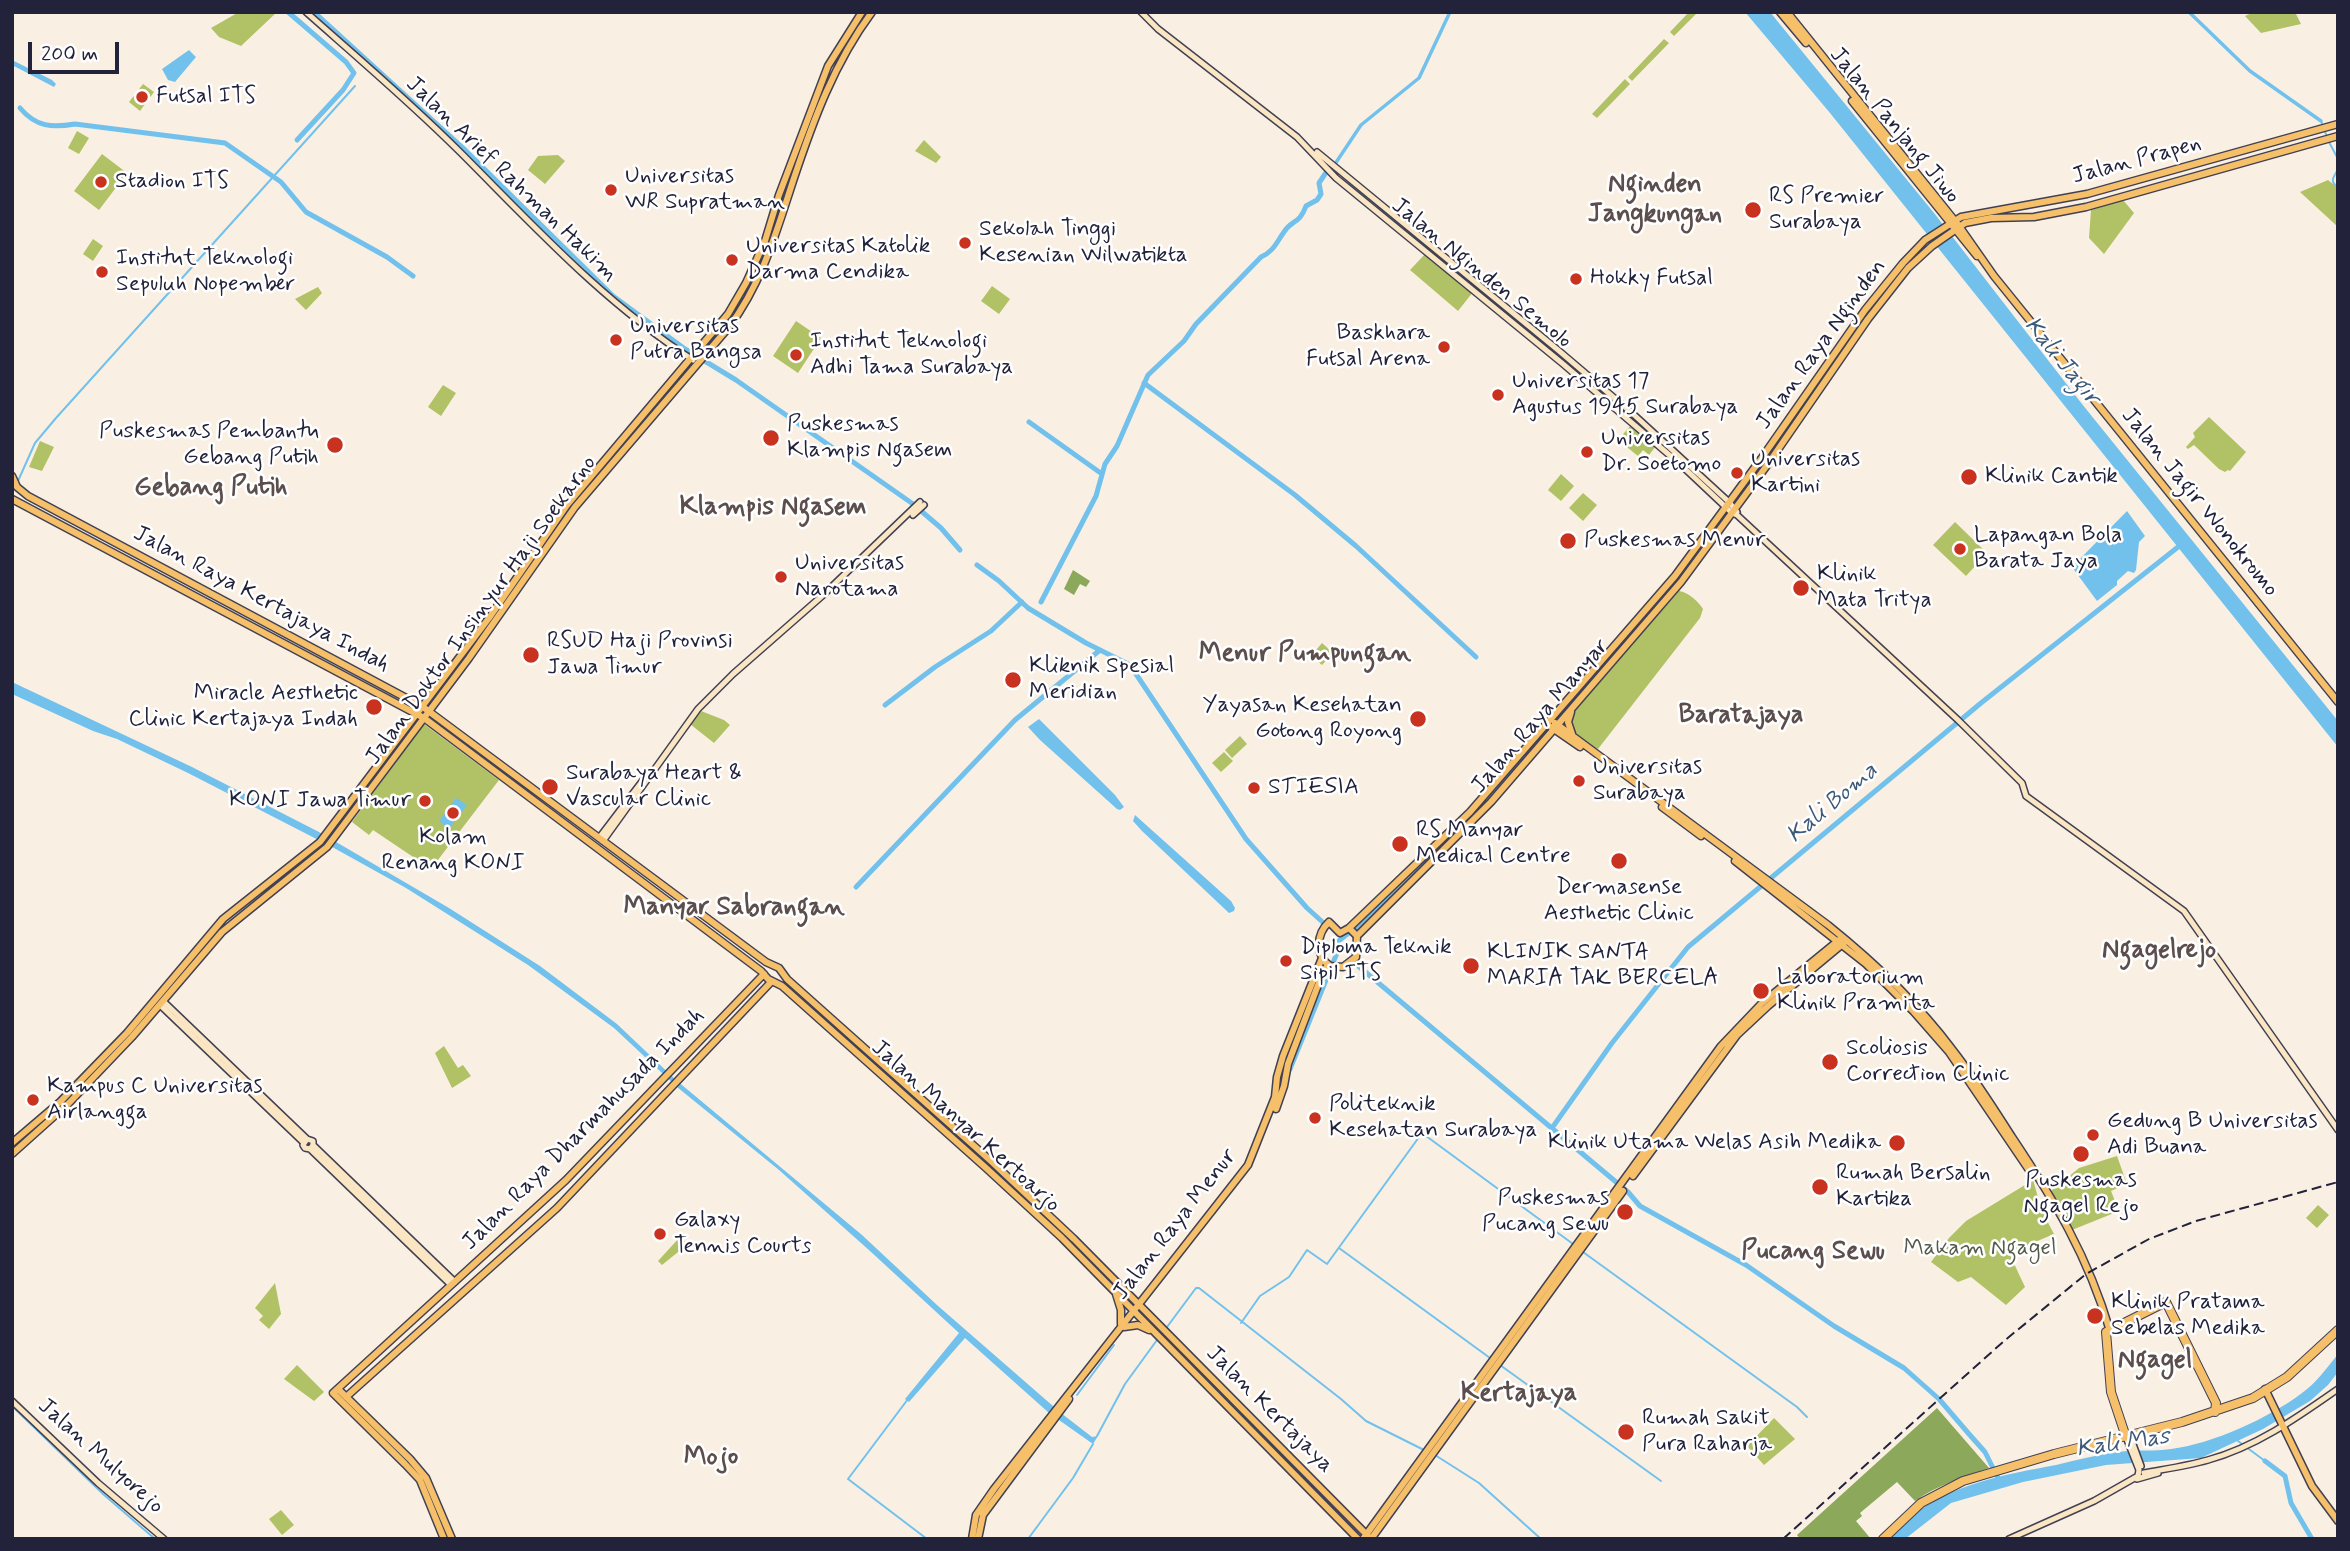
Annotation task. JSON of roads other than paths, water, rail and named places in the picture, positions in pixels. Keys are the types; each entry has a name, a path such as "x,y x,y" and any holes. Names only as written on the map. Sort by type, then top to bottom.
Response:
{"highway":[{"path":"2128,1437 2111,1392 2108,1331 2166,1302 2216,1407"},
{"path":"1883,1539 1905,1516 1929,1498 1956,1484 1995,1471 2128,1437 2216,1407 2226,1408 2249,1399 2289,1374 2338,1330"}],"main road":[{"name":"Jalan Arief Rahman Hakim","path":"306,12 458,150 528,223 601,292 642,325 702,360"},
{"name":"Jalan Doktor Insinyur Haji Soekarno","path":"426,709 470,656 567,505 702,360 750,296 769,254 779,210 779,195 828,66 862,12"},
{"name":"Jalan Doktor Insinyur Haji Soekarno","path":"600,472 728,314 787,198 834,72 872,12"},
{"name":"Jalan Panjang Jiwo","path":"1780,12 1940,203 1952,226"},
{"name":"Jalan Panjang Jiwo","path":"1787,12 1952,226"},
{"name":"Jalan Nginden Semolo","path":"1145,14 1267,112 1300,135 1332,169 1558,355 1667,449 1959,721 2022,783 2029,799 2176,906 2198,930 2338,1130"},
{"name":"Jalan Prapen","path":"1952,226 2134,195 2208,167 2338,124"},
{"name":"Jalan Prapen","path":"1952,226 1964,216 2038,210 2087,194 2331,138"},
{"path":"779,195 783,199 787,198"},
{"path":"1940,203 1954,213 1964,216"},
{"path":"1967,237 1968,228 1974,221"},
{"name":"Jalan Jagir Wonokromo","path":"1952,226 1967,237 1981,259"},
{"name":"Jalan Jagir Wonokromo","path":"1952,226 2338,702"},
{"name":"Jalan Raya Nginden","path":"1730,508 1765,462 1874,298 1925,240 1952,226"},
{"name":"Jalan Raya Nginden","path":"1833,362 1908,268 1952,226"},
{"name":"Jalan Raya Kertajaya Indah","path":"12,476 17,487 38,502 426,709 782,972"},
{"path":"31,498 31,507"},
{"name":"Jalan Raya Kertajaya Indah","path":"16,500 421,717 764,974"},
{"path":"31,507 38,502"},
{"path":"601,840 688,720 707,699 919,507"},
{"name":"Jalan Raya Manyar","path":"1560,715 1574,707 1703,546 1730,508"},
{"name":"Jalan Raya Manyar","path":"1349,928 1470,812 1552,724 1703,546"},
{"path":"164,578 167,570"},
{"name":"Jalan Doktor Insinyur Haji Soekarno","path":"12,1154 69,1103 188,965 228,925 327,847 379,781 463,653 495,615"},
{"path":"296,649 300,640"},
{"path":"1570,737 1568,722 1574,707"},
{"name":"Jalan Doktor Insinyur Haji Soekarno","path":"12,1143 60,1102 161,1003 223,919 327,835 421,717"},
{"path":"1552,724 1842,941 1885,982 1940,1042 2027,1162 2070,1236 2108,1331"},
{"name":"Jalan Raya Manyar","path":"1357,936 1491,802 1543,742 1552,724"},
{"path":"1543,742 1553,737 1570,737"},
{"path":"501,777 506,776 507,769"},
{"path":"510,784 511,779 516,776"},
{"path":"360,791 362,794 366,793 373,783 379,781"},
{"path":"339,820 357,801 361,803"},
{"path":"675,907 681,899"},
{"path":"682,913 688,904"},
{"name":"Jalan Raya Menur","path":"1141,1305 1149,1299 1248,1166 1285,1077 1322,958 1319,944 1325,926 1329,922 1340,933 1349,928"},
{"path":"1322,958 1330,966 1343,967 1353,961 1358,948 1357,936 1349,928"},
{"path":"1369,1538 1725,1046 1842,941"},
{"name":"Jalan Raya Menur","path":"1280,1086 1277,1077 1330,966"},
{"name":"Jalan Manyar Kertoarjo","path":"782,972 989,1159 1141,1305"},
{"name":"Jalan Manyar Kertoarjo","path":"764,974 782,986 984,1165 1135,1312"},
{"name":"Jalan Raya Dharmahusada Indah","path":"335,1391 566,1180 764,974"},
{"name":"Jalan Raya Dharmahusada Indah","path":"346,1397 575,1189 772,981"},
{"path":"161,1003 305,1141 305,1148 312,1147 453,1283"},
{"path":"856,1051 861,1044"},
{"path":"1277,1077 1285,1077"},
{"path":"984,1165 989,1159"},
{"path":"566,1180 575,1189"},
{"name":"Jalan Raya Menur","path":"1001,1483 1190,1243"},
{"path":"468,1270 477,1280"},
{"path":"1114,1290 1121,1310 1122,1326 1138,1325 1157,1336"},
{"path":"1149,1299 1148,1308 1154,1318"},
{"name":"Jalan Kertajaya","path":"1141,1305 1369,1538"},
{"name":"Jalan Kertajaya","path":"1135,1312 1358,1539"},
{"path":"403,1329 412,1338"},
{"path":"1180,1359 1182,1354 1187,1352"},
{"path":"2009,1539 2094,1501 2142,1472 2178,1467 2226,1454 2282,1424 2338,1389"},
{"path":"2265,1390 2314,1488 2338,1521"},
{"path":"335,1391 346,1397 431,1488 452,1539"},
{"path":"335,1391 407,1461 425,1490 444,1539"},
{"name":"Jalan Mulyorejo","path":"12,1401 98,1483 164,1539"},
{"path":"2128,1437 2142,1472"},
{"path":"1308,1488 1314,1481"},
{"path":"972,1539 976,1516 1001,1483"},
{"path":"978,1539 980,1519 1001,1483"}],"water":[{"name":"Kali Jagir","path":"1745,12 1770,12 1934,213 2082,404 2338,721 2338,747 1830,113"},
{"path":"189,50 196,57 175,82 168,80 162,69"},
{"path":"12,60 56,84 54,87 12,65"},
{"path":"2127,511 2145,536 2139,542 2136,570 2134,573 2128,571 2117,581 2117,585 2097,601 2072,567"},
{"path":"12,682 192,767 319,832 449,908 540,966 617,1024 676,1080 862,1235 937,1305 1061,1413 1092,1437 1098,1436 1093,1444 1049,1413 965,1338 909,1402 905,1399 959,1333 779,1170 677,1087 614,1028 528,965 406,888 188,773 12,694"},
{"path":"1039,719 1124,807 1117,809 1040,740 1028,727"},
{"name":"Kolam Renang KONI","path":"456,798 467,805 449,829 439,821"},
{"path":"1135,815 1231,901 1234,911 1229,913 1142,831 1133,821"},
{"name":"Kali Mas","path":"2338,1354 2338,1372 2310,1401 2263,1429 2201,1458 2106,1465 2023,1482 1951,1503 1905,1539 1890,1539 1924,1507 1965,1487 2011,1474 2110,1453 2165,1450 2222,1436 2273,1412 2302,1393 2317,1380"}],"waterway":[{"path":"288,12 346,62 354,73 343,90 297,140"},
{"path":"314,12 463,148 613,296 685,349 736,380 913,504 941,528 960,550"},
{"path":"1335,164 1361,125 1419,78 1450,12"},
{"path":"2189,12 2250,71 2321,121"},
{"path":"18,481 35,443 56,418 355,86"},
{"path":"20,108 32,119 45,125 75,124 225,143 281,182 306,212 387,257 413,276"},
{"path":"2321,121 2327,137"},
{"path":"2329,142 2338,159"},
{"path":"2338,169 2333,181 2338,187"},
{"path":"1041,602 1096,496 1105,464 1117,446 1148,375 1184,341 1196,324 1261,257 1272,249 1287,228 1301,216 1306,206 1317,200 1321,194 1319,183 1327,171"},
{"path":"1351,183 1610,397"},
{"path":"1144,383 1295,495 1356,546 1476,657"},
{"path":"1617,404 1670,451"},
{"path":"1029,422 1102,474"},
{"path":"1354,929 1436,852 1499,786 1646,617 1731,506"},
{"name":"Kali Boma","path":"1552,1128 1612,1043 1688,947 1981,703 2178,547"},
{"path":"977,565 1028,608 1086,643 1130,665 1246,839 1307,908 1327,926"},
{"path":"885,705 935,667 991,631 1022,602"},
{"path":"856,887 1015,720 1100,650"},
{"path":"1336,943 1350,932"},
{"path":"1290,1069 1339,948"},
{"path":"1351,960 1628,1192 1640,1206 1746,1265 1834,1326 1904,1368 1939,1399 1985,1452 2000,1482"},
{"path":"1241,1323 1260,1296 1289,1277 1307,1250 1327,1264 1422,1133 1573,1244"},
{"path":"1339,1248 1490,1358"},
{"path":"1583,1252 1797,1407 1807,1417"},
{"path":"1167,1327 1196,1288 1199,1288 1366,1421 1424,1450"},
{"path":"1162,1333 1178,1349"},
{"path":"1097,1436 1125,1384 1157,1340"},
{"path":"1077,1395 1114,1345"},
{"path":"1185,1357 1263,1434"},
{"path":"1500,1365 1661,1481"},
{"path":"908,1399 848,1479 927,1539"},
{"path":"1063,1412 1070,1403"},
{"path":"12,1406 103,1494 155,1539"},
{"path":"2238,1441 2265,1461"},
{"path":"1028,1539 1073,1478 1093,1444"},
{"path":"1435,1455 1479,1483 1541,1539"},
{"path":"2265,1461 2285,1476 2291,1503 2312,1539"},
{"path":"1344,1516 1357,1530"}],"railway":[{"path":"1783,1539 2004,1341 2086,1274 2149,1239 2196,1221 2338,1182"}],"place":[{"name":"Futsal ITS","path":"142,97"},
{"name":"Stadion ITS","path":"101,182"},
{"name":"Universitas WR Supratman","path":"611,190"},
{"name":"RS Premier Surabaya","path":"1753,210"},
{"name":"Sekolah Tinggi Kesenian Wilwatikta","path":"965,243"},
{"name":"Universitas Katolik Darma Cendika","path":"732,260"},
{"name":"Institut Teknologi Sepuluh Nopember","path":"102,272"},
{"name":"Hokky Futsal","path":"1576,279"},
{"name":"Universitas Putra Bangsa","path":"616,340"},
{"name":"Baskhara Futsal Arena","path":"1444,347"},
{"name":"Institut Teknologi Adhi Tama Surabaya","path":"796,355"},
{"name":"Universitas 17 Agustus 1945 Surabaya","path":"1498,395"},
{"name":"Puskesmas Klampis Ngasem","path":"771,438"},
{"name":"Puskesmas Pembantu Gebang Putih","path":"335,445"},
{"name":"Universitas Dr. Soetomo","path":"1587,452"},
{"name":"Universitas Kartini","path":"1737,473"},
{"name":"Klinik Cantik","path":"1969,477"},
{"name":"Puskesmas Menur","path":"1568,541"},
{"name":"Lapangan Bola Barata Jaya","path":"1960,549"},
{"name":"Universitas Narotama","path":"781,577"},
{"name":"Klinik Mata Tritya","path":"1801,588"},
{"name":"RSUD Haji Provinsi Jawa Timur","path":"531,655"},
{"name":"Kliknik Spesial Meridian","path":"1013,680"},
{"name":"Miracle Aesthetic Clinic Kertajaya Indah","path":"374,707"},
{"name":"Yayasan Kesehatan Gotong Royong","path":"1418,719"},
{"name":"Universitas Surabaya","path":"1579,781"},
{"name":"Surabaya Heart & Vascular Clinic","path":"550,787"},
{"name":"STIESIA","path":"1254,788"},
{"name":"KONI Jawa Timur","path":"425,801"},
{"name":"Kolam Renang KONI","path":"453,813"},
{"name":"RS Manyar Medical Centre","path":"1400,844"},
{"name":"Dermasense Aesthetic Clinic","path":"1619,861"},
{"name":"Diploma Teknik Sipil ITS","path":"1286,961"},
{"name":"KLINIK SANTA MARIA TAK BERCELA","path":"1471,966"},
{"name":"Laboratorium Klinik Pramita","path":"1761,991"},
{"name":"Scoliosis Correction Clinic","path":"1830,1062"},
{"name":"Kampus C Universitas Airlangga","path":"33,1100"},
{"name":"Politeknik Kesehatan Surabaya","path":"1315,1118"},
{"name":"Gedung B Universitas Adi Buana","path":"2093,1135"},
{"name":"Klinik Utama Welas Asih Medika","path":"1897,1143"},
{"name":"Puskesmas Ngagel Rejo","path":"2081,1154"},
{"name":"Rumah Bersalin Kartika","path":"1820,1187"},
{"name":"Puskesmas Pucang Sewu","path":"1625,1212"},
{"name":"Galaxy Tennis Courts","path":"660,1234"},
{"name":"Klinik Pratama Sebelas Medika","path":"2095,1316"},
{"name":"Rumah Sakit Pura Raharja","path":"1626,1432"}],"district":[{"name":"Nginden Jangkungan","path":"1655,201"},
{"name":"Gebang Putih","path":"211,489"},
{"name":"Klampis Ngasem","path":"773,509"},
{"name":"Menur Pumpungan","path":"1305,655"},
{"name":"Baratajaya","path":"1741,717"},
{"name":"Manyar Sabrangan","path":"734,909"},
{"name":"Ngagelrejo","path":"2159,952"},
{"name":"Pucang Sewu","path":"1813,1253"},
{"name":"Ngagel","path":"2155,1362"},
{"name":"Kertajaya","path":"1519,1395"},
{"name":"Mojo","path":"711,1459"}],"park label":[{"name":"Makam Ngagel","path":"1980,1249"}]}
